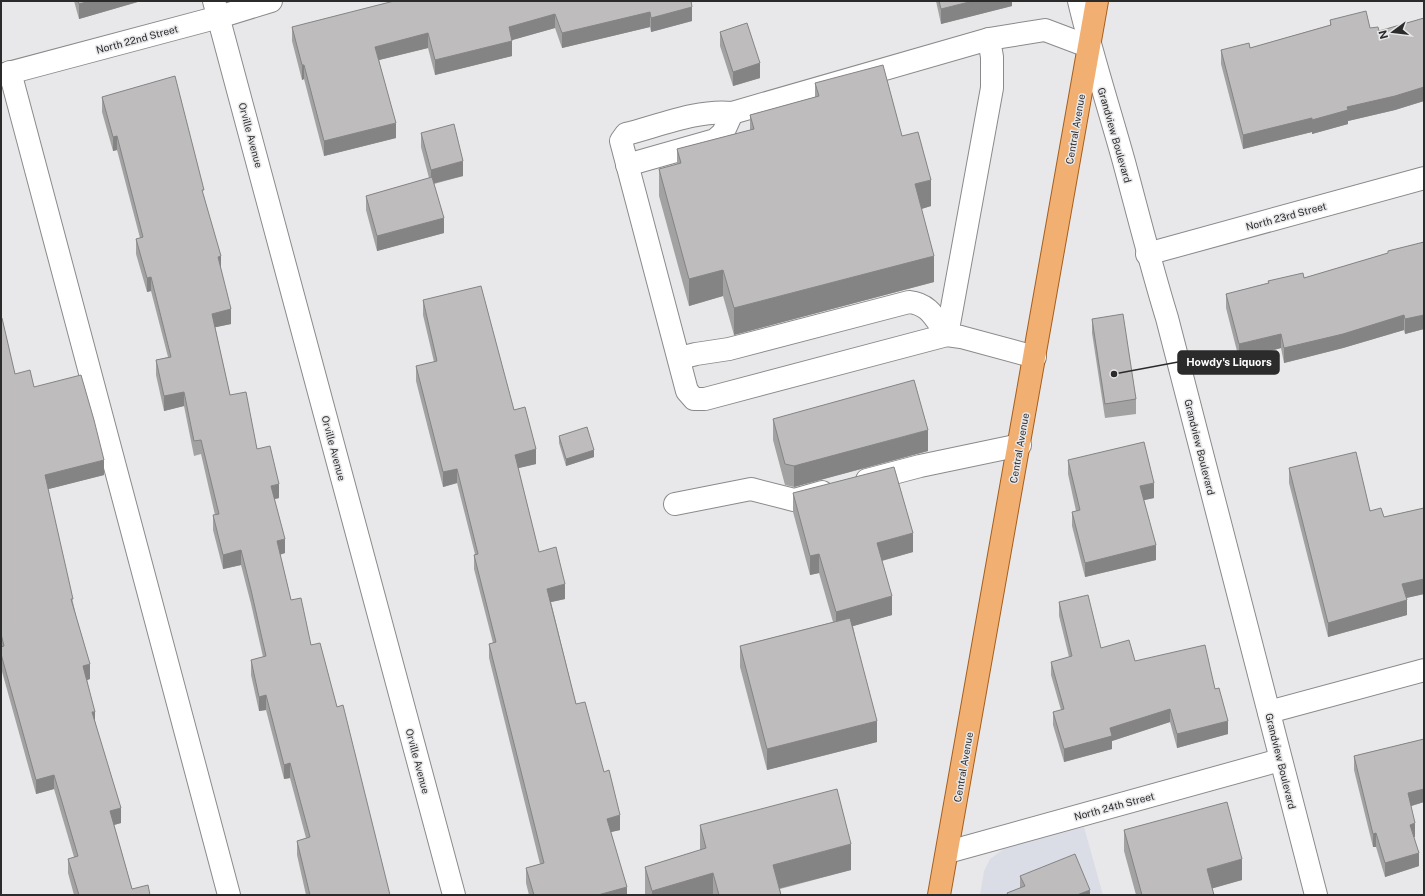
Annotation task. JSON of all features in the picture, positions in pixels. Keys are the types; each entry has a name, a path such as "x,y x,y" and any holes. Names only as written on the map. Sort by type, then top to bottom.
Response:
{"main road":[{"name":"Central Avenue","path":"939,895 948,852 1020,445 1097,1"}],"street":[{"name":"North 22nd Street","path":"6,74 217,9 271,1"},
{"name":"Grandview Boulevard","path":"1079,1 1090,47 1124,162 1147,254 1167,318 1316,895"},
{"name":"Orville Avenue","path":"217,9 454,895"},
{"path":"1035,357 961,337 947,335 705,399 694,399 687,391 680,358 621,141 626,134 703,114 721,112 732,113 990,39 1045,30 1090,47"},
{"path":"947,335 992,88 993,69 990,39"},
{"path":"6,74 229,895"},
{"path":"627,165 715,140 723,133 732,113"},
{"name":"North 23rd Street","path":"1147,254 1424,178"},
{"path":"680,358 729,349 909,302 921,304 929,310 947,335"},
{"path":"675,504 751,489 794,500 920,466 1020,445"},
{"path":"1269,712 1424,670"},
{"name":"North 24th Street","path":"948,852 1280,760"}],"shaded area":[{"path":"1084,827 1103,895 980,895 984,871 990,859 1005,848"}],"building":[{"path":"78,1 90,1 79,4"},
{"path":"394,1 691,1 692,7 651,18 650,12 562,33 555,14 509,27 512,41 435,60 428,33 375,47 396,123 324,141 304,65 302,65 292,27"},
{"path":"939,1 973,1 941,9"},
{"path":"1366,11 1370,28 1378,27 1379,31 1424,18 1424,87 1395,96 1347,107 1348,110 1312,120 1312,118 1243,135 1221,50 1249,43 1250,48 1331,25 1330,20"},
{"path":"747,23 760,63 733,72 720,32"},
{"path":"883,65 902,136 918,132 931,180 915,184 934,256 734,308 723,270 689,279 659,169 681,163 677,149 754,129 750,115 819,96 815,83"},
{"path":"175,76 204,190 202,190 221,256 218,257 231,309 212,314 230,395 246,392 257,449 270,446 279,484 271,486 285,539 277,541 291,600 301,598 311,645 320,643 337,707 343,705 390,895 310,895 297,841 310,837 290,763 284,765 266,695 259,697 251,660 266,656 241,550 223,555 213,515 219,514 201,440 194,441 184,392 164,396 156,360 171,357 151,277 147,278 136,239 143,237 117,136 113,137 102,97"},
{"path":"454,124 463,161 431,170 421,133"},
{"path":"432,177 444,218 377,236 366,196"},
{"path":"1424,242 1424,315 1405,319 1404,315 1343,334 1284,348 1281,334 1239,344 1226,294 1269,283 1268,281 1303,273 1304,278 1388,253 1388,251"},
{"path":"481,286 514,410 525,407 536,449 515,455 539,552 556,547 565,584 547,589 576,704 585,702 604,772 609,770 620,815 607,819 627,887 598,895 534,895 526,868 544,863 489,644 496,642 474,555 478,554 457,469 443,472 416,366 437,361 423,300"},
{"path":"1123,314 1136,399 1105,404 1092,319"},
{"path":"2,318 15,374 30,370 34,387 81,375 94,420 104,460 45,475 73,599 71,599 90,664 83,666 95,712 92,712 121,808 110,811 132,889 148,885 150,895 79,895 68,859 78,856 54,775 36,780 1,654 1,647 4,646 1,634"},
{"path":"914,380 928,430 794,466 785,464 773,419"},
{"path":"587,427 594,450 566,459 559,436"},
{"path":"1144,442 1154,483 1140,486 1156,545 1085,563 1072,512 1080,510 1068,460"},
{"path":"1356,452 1370,511 1381,508 1384,517 1424,508 1424,579 1402,584 1407,600 1328,623 1289,468"},
{"path":"894,467 913,533 877,543 892,596 836,612 819,554 810,556 793,493"},
{"path":"1088,595 1101,648 1129,640 1135,661 1205,645 1215,689 1219,688 1228,721 1177,734 1170,709 1110,728 1112,736 1064,749 1053,712 1064,709 1051,662 1072,656 1059,602"},
{"path":"850,618 877,721 767,749 740,646"},
{"path":"1424,739 1424,789 1408,793 1415,823 1410,825 1419,853 1385,863 1376,833 1373,834 1354,756"},
{"path":"837,789 851,844 773,865 781,895 719,895 713,873 652,891 645,867 706,848 700,825"},
{"path":"1227,802 1242,859 1207,869 1214,895 1142,895 1124,830"},
{"path":"1075,854 1090,890 1077,895 1008,895 1007,893 1025,886 1020,876"}],"place":[{"name":"Howdy's Liquors","path":"1114,374"}]}
